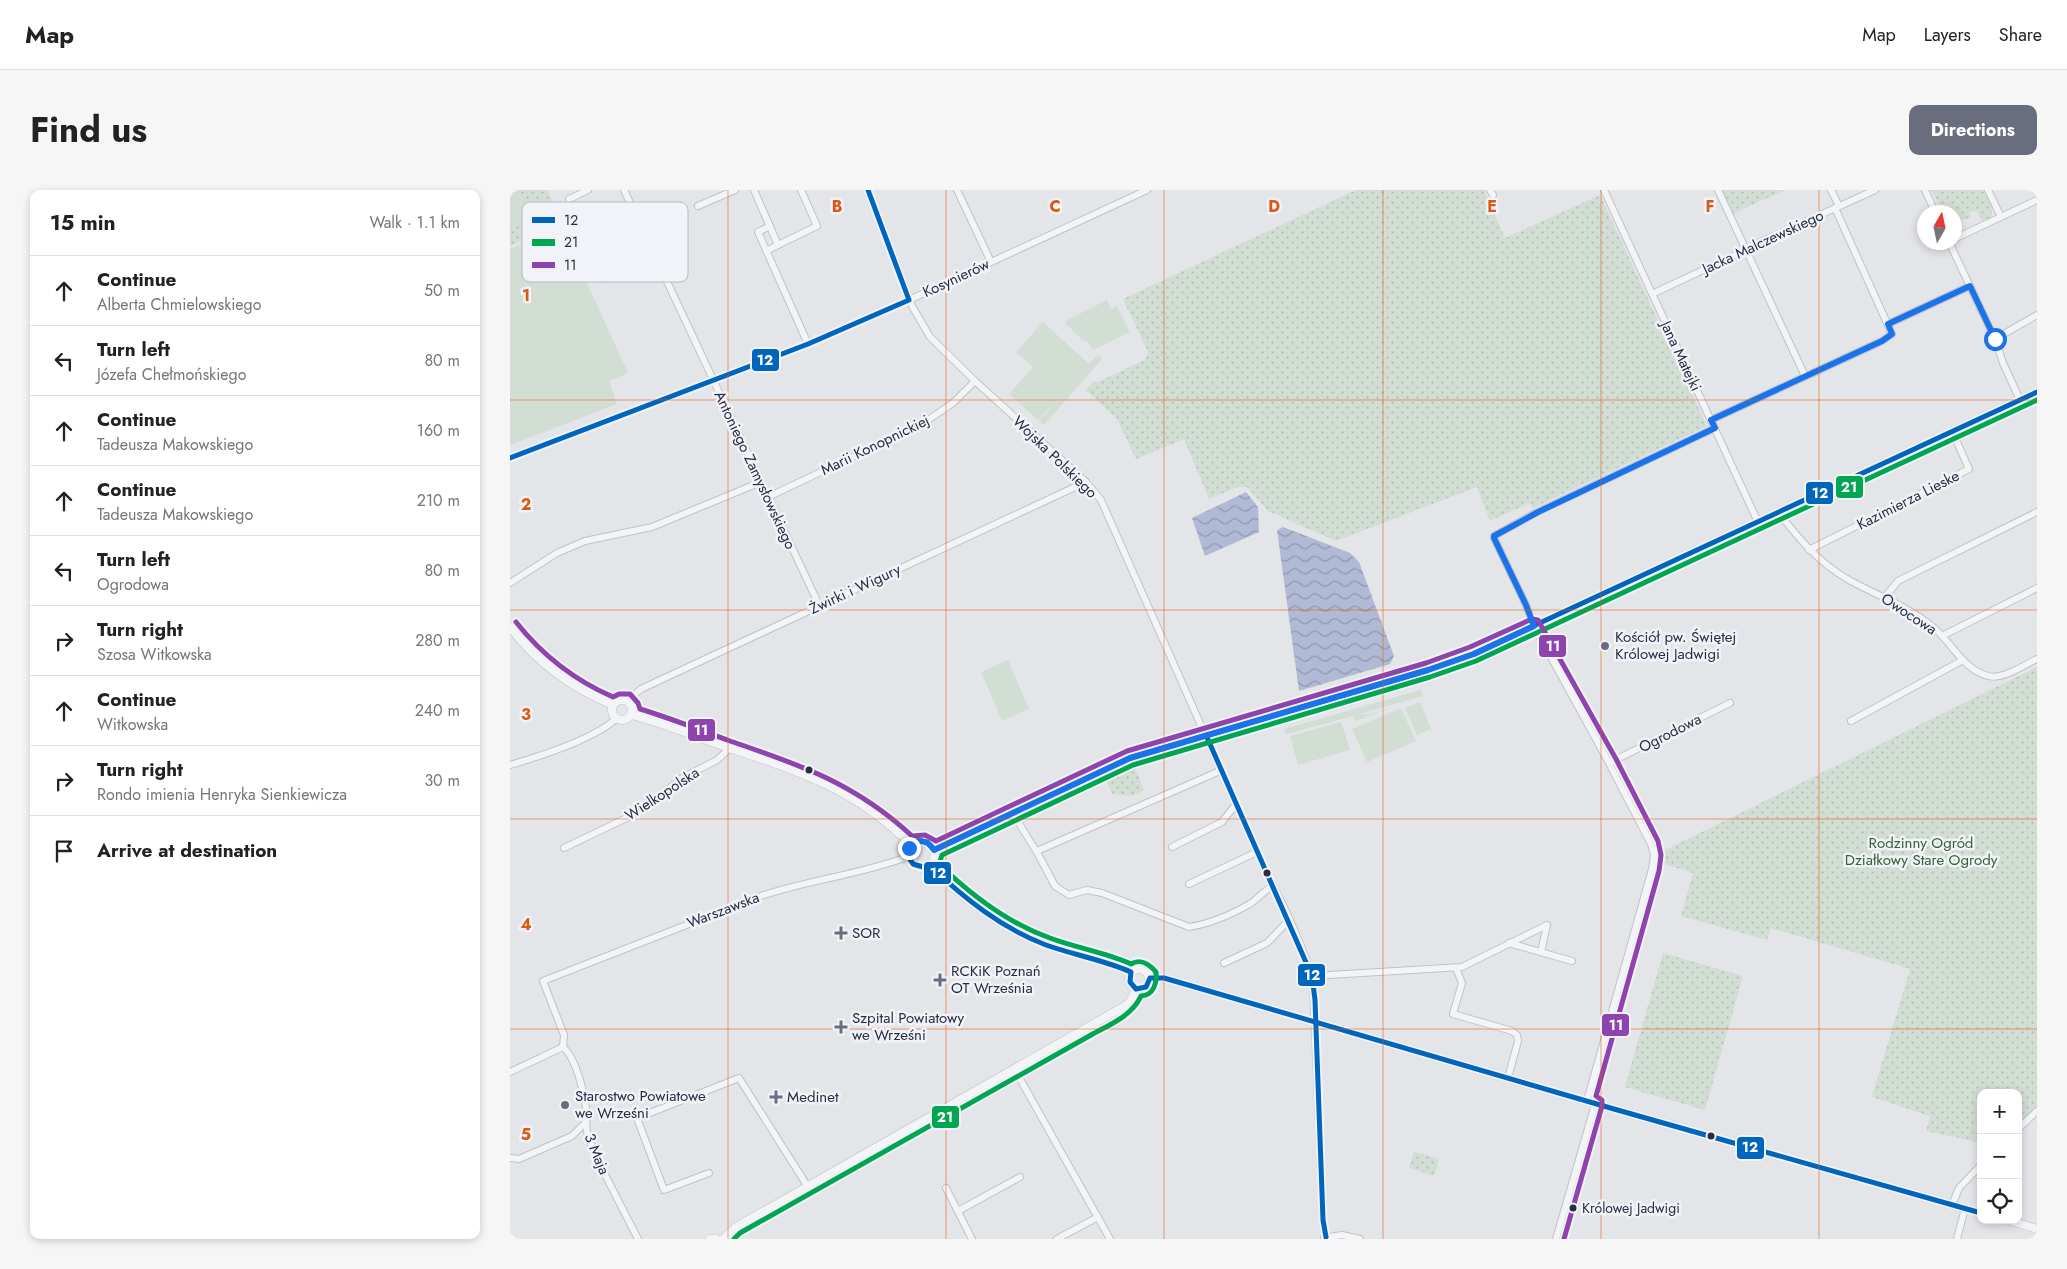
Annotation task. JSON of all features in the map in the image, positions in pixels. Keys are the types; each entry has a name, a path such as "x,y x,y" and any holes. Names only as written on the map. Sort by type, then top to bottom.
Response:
{"street":[{"path":"569,199 588,190"},
{"name":"Antoniego Zamysłowskiego","path":"624,190 630,202"},
{"path":"698,206 735,190"},
{"path":"754,190 778,245"},
{"path":"766,251 816,226 801,190"},
{"name":"Wojska Polskiego","path":"868,190 909,300 930,337 975,381 1086,482 1101,500 1288,920 1312,976 1316,1022 1323,1220 1326,1238"},
{"path":"957,190 990,262"},
{"name":"Kosynierów","path":"510,458 808,344 909,300 1147,190"},
{"name":"Jana Matejki","path":"1604,190 1758,522"},
{"path":"1718,190 1805,376"},
{"path":"1711,420 1892,334 1831,190"},
{"name":"Jacka Malczewskiego","path":"1652,294 1746,250 1754,244 1875,190"},
{"path":"1925,190 1932,205"},
{"path":"1988,190 2000,217"},
{"path":"1962,235 2037,200"},
{"path":"770,226 758,232 808,344"},
{"path":"1954,250 1995,339 2003,363 2020,400"},
{"name":"Antoniego Zamysłowskiego","path":"667,282 819,606"},
{"path":"1888,324 1970,286"},
{"path":"1995,339 2037,316"},
{"name":"Marii Konopnickiej","path":"768,497 922,424 953,403 975,381"},
{"path":"934,850 1130,758 1436,668 1474,654 2037,392"},
{"path":"1586,1101 1654,861 1651,844 1534,626 1494,536 1538,512 1715,428"},
{"name":"Kazimierza Lieske","path":"1809,550 1969,469 1952,432"},
{"path":"510,583 557,553 585,541 652,527 761,482"},
{"name":"Żwirki i Wigury","path":"627,701 641,689 1086,482"},
{"name":"Owocowa","path":"1778,512 1809,550 1832,569 1920,618 1942,636 1962,660 1982,675 2002,676 2037,659"},
{"path":"1885,597 1898,581 2037,512"},
{"path":"1942,636 2037,588"},
{"path":"510,627 520,640 553,672 597,698 614,705"},
{"path":"1851,721 1962,660"},
{"path":"620,700 627,701 632,707 632,715 624,721 616,719 612,714 614,705 620,700"},
{"name":"Ogrodowa","path":"1609,763 1730,703"},
{"path":"632,715 807,774 847,794 882,819 911,845"},
{"path":"510,765 541,755 592,734 616,719"},
{"name":"Wielkopolska","path":"564,848 641,811 682,778 717,760 730,748"},
{"path":"1036,851 1222,770"},
{"path":"1172,847 1222,822 1236,804"},
{"path":"1012,812 1055,886 1069,895 1088,890 1102,893 1189,927 1204,925 1247,905 1261,892 1272,886"},
{"path":"917,841 924,841 930,844 934,850 933,860 923,868 910,864 907,857 911,845 917,841"},
{"path":"1189,884 1257,852"},
{"name":"Warszawska","path":"543,981 758,896 887,864 907,857"},
{"path":"929,865 990,916 1022,934 1047,945 1104,961 1131,972"},
{"path":"1224,963 1267,943 1288,920"},
{"path":"1312,976 1462,967 1548,925 1541,952"},
{"path":"1509,943 1572,961"},
{"path":"1456,968 1462,983 1453,1014 1512,1031 1517,1035 1518,1041 1508,1078"},
{"path":"1131,972 1136,969 1142,969 1148,972 1150,978 1146,987 1136,988"},
{"path":"1131,972 1130,982 1136,988"},
{"path":"1150,978 1164,978 1181,982 1595,1104 1977,1212"},
{"name":"3 Maja","path":"543,981 564,1035 563,1047 572,1057 586,1111 585,1123 588,1138 638,1239"},
{"path":"723,1239 736,1227 1125,1006 1130,1002 1136,988"},
{"path":"510,1072 563,1047"},
{"path":"1015,1070 1110,1239"},
{"path":"709,1173 664,1190 637,1118 739,1078 808,1187"},
{"path":"1556,1239 1595,1104"},
{"path":"2022,1125 2037,1111"},
{"path":"510,1158 519,1159 572,1136 585,1123"},
{"path":"1952,1204 1959,1188 1977,1169"},
{"path":"958,1211 1020,1177"},
{"path":"946,1188 972,1239"},
{"path":"1957,1239 1965,1208"},
{"path":"1057,1239 1098,1217"},
{"path":"2022,1224 2037,1228"},
{"path":"1326,1238 1342,1235 1360,1239"},
{"path":"710,1239 716,1239"}],"green space":[{"path":"510,190 547,190 552,202 522,202 522,241 510,246"},
{"path":"510,190 518,190 524,202 522,202 522,220 510,225"},
{"path":"1356,190 1484,190 1505,238 1600,195 1707,426 1533,508 1530,503 1490,521 1477,487 1336,541 1268,511 1247,487 1238,487 1209,499 1184,439 1136,459 1117,419 1086,390 1095,381 1098,382 1145,360 1148,352 1123,299"},
{"path":"1721,190 1785,190 1732,214"},
{"path":"1930,190 1983,190 1991,207 1991,218 1982,221 1976,210 1969,213 1971,217 1962,220 1962,205 1939,205 1933,192"},
{"path":"522,244 522,282 587,282 628,373 609,381 617,404 510,445 510,249"},
{"path":"1107,300 1111,309 1117,306 1130,332 1093,350 1089,343 1082,340 1065,323 1067,320"},
{"path":"1043,322 1089,364 1098,355 1102,359 1044,425 1039,421 1060,397 1038,420 1009,394 1033,367 1016,352"},
{"path":"1008,660 1029,709 1002,721 981,672"},
{"name":"Rodzinny Ogród Działkowy Stare Ogrody","path":"2037,667 2037,1106 2022,1119 2022,1089 1977,1089 1977,1142 1926,1131 1930,1116 1872,1097 1910,969 1771,928 1767,940 1681,916 1693,873 1664,864 1663,851"},
{"path":"1421,690 1423,696 1356,715 1365,715 1392,708 1355,721 1353,716 1286,734 1284,729"},
{"path":"1420,702 1431,729 1417,735 1405,708"},
{"path":"1401,708 1416,741 1367,762 1352,729"},
{"path":"1341,722 1350,750 1298,765 1290,736"},
{"path":"1135,767 1144,790 1133,796 1112,794 1106,780"},
{"path":"1663,953 1743,976 1705,1110 1625,1087"},
{"path":"1414,1152 1439,1159 1434,1176 1409,1168"}],"water":[{"path":"1246,492 1258,507 1259,532 1205,556 1192,518"},
{"path":"1283,527 1350,553 1359,562 1394,656 1390,664 1299,691 1277,530"}],"transit line":[{"name":"12","path":"510,458 808,344 909,300 868,190"},
{"name":"12","path":"1977,1212 1164,978 1150,978 1146,987 1136,989 1130,982 1131,972 1029,938 984,911 929,865 923,867 913,864 908,856 912,845 917,841 927,842 934,850 1130,758 1428,670 1473,654 2037,392"},
{"name":"21","path":"734,1239 740,1233 1112,1024 1132,1009 1141,996 1149,993 1154,988 1156,972 1145,963 1135,962 1131,964 1060,941 1034,932 1004,916 964,887 939,864 942,855 1133,765 1430,677 1476,661 2037,400"},
{"name":"11","path":"516,622 548,656 585,683 613,697 619,694 630,694 638,703 640,709 781,759 827,778 849,789 870,803 912,836 925,835 936,841 1127,751 1426,663 1470,647 1532,619 1538,620 1616,759 1658,841 1661,855 1659,871 1596,1096 1602,1100 1602,1106 1564,1239"},
{"name":"12","path":"1206,735 1312,976 1315,1000 1323,1220 1326,1237"}],"place":[{"name":"Kościół pw. Świętej Królowej Jadwigi","path":"1605,646"},
{"name":"SOR","path":"841,933"},
{"name":"RCKiK Poznań OT Września","path":"940,980"},
{"name":"Szpital Powiatowy we Wrześni","path":"841,1027"},
{"name":"Medinet","path":"776,1097"},
{"name":"Starostwo Powiatowe we Wrześni","path":"565,1105"},
{"name":"Królowej Jadwigi","path":"1573,1208"}],"route":[{"path":"909,848 917,841 927,842 934,850 949,844 1032,802 1130,758 1260,718 1428,670 1474,654 1534,626 1494,536 1538,512 1715,428 1711,420 1882,341 1892,334 1888,324 1970,286 1995,339"}]}
